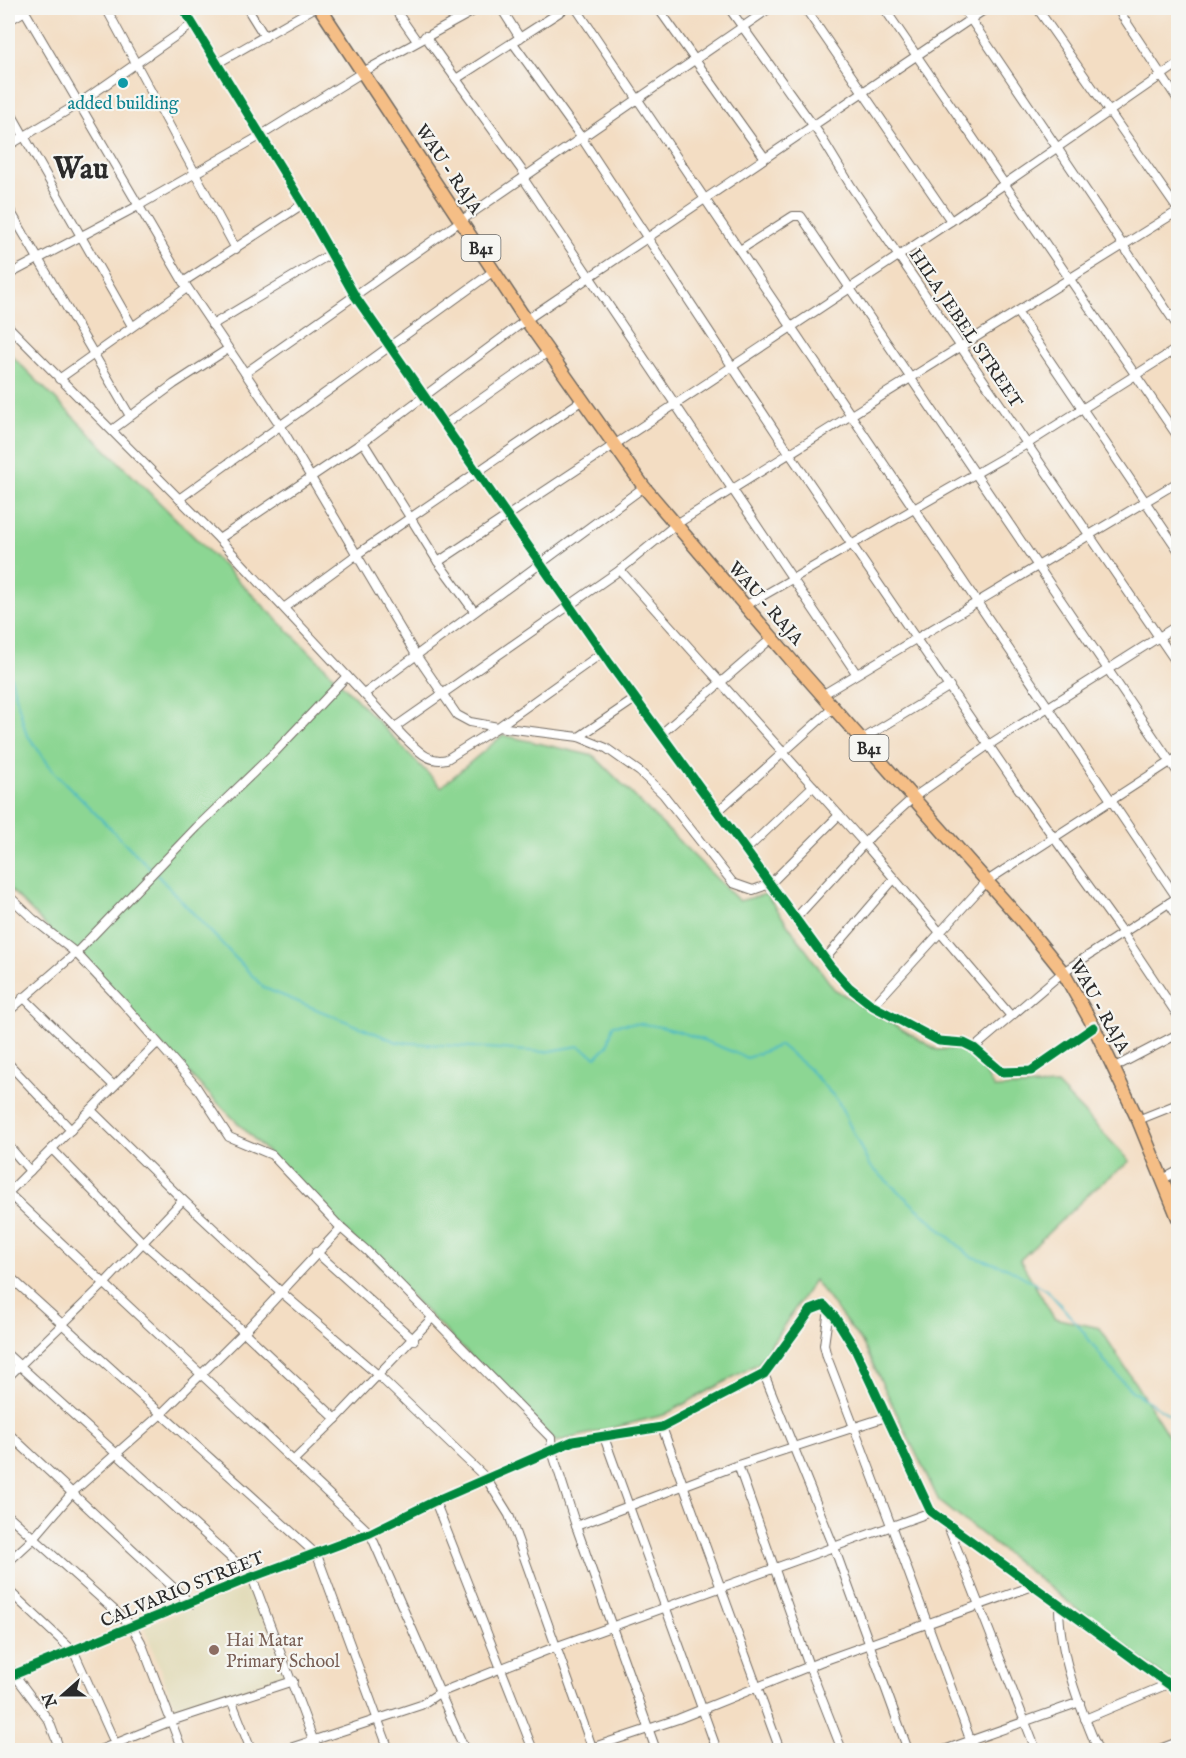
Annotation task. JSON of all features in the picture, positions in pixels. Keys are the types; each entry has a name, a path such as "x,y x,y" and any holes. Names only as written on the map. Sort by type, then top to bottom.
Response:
{"main road":[{"name":"WAU - RAJA","path":"320,8 462,219 526,320 581,401 644,487 772,638 987,881 1063,972 1094,1027 1138,1120 1179,1218"}],"street":[{"path":"106,8 236,249"},
{"path":"183,8 303,204 355,296 602,653 795,919 849,987 873,1006 939,1041 964,1043 974,1048 1002,1072 1031,1071 1094,1027"},
{"path":"247,8 265,37"},
{"path":"216,64 315,8"},
{"path":"394,8 417,41"},
{"path":"8,275 79,235 138,206 260,136 466,10 478,8"},
{"path":"501,8 517,40 790,454 1052,837 1122,932 1179,1016"},
{"path":"456,79 566,8"},
{"path":"576,8 639,98 1110,800 1178,897 1063,972 974,1048"},
{"path":"658,8 765,158"},
{"name":"HILA JEBEL STREET","path":"729,8 813,125 1027,444 1179,664"},
{"path":"245,374 462,219 770,8"},
{"path":"805,8 951,221"},
{"path":"884,8 1179,438"},
{"path":"963,8 1179,327"},
{"path":"219,539 312,479 526,320 987,8"},
{"path":"395,727 620,570 675,525 910,381 1179,210 1037,8"},
{"path":"1117,8 1179,100"},
{"path":"8,21 24,9 185,285 280,425 416,655 457,715 470,722 579,737 606,748 640,772 663,794 734,883 753,890 770,884 839,815"},
{"path":"8,146 78,104 193,24"},
{"path":"425,36 524,177 856,673"},
{"path":"438,562 951,221 1179,64"},
{"path":"8,108 132,326"},
{"path":"59,379 185,285 303,204"},
{"path":"8,207 92,355 130,416"},
{"path":"740,250 797,215 801,216 910,381 1108,669 1175,760 1179,773"},
{"path":"212,325 332,253"},
{"path":"179,499 495,270"},
{"path":"1017,312 1144,502 1179,550"},
{"path":"8,326 285,607 346,676 419,751 439,762 472,745 602,653"},
{"path":"745,606 1027,444 1179,348"},
{"path":"112,430 228,349"},
{"path":"444,425 548,352"},
{"path":"285,607 356,555 581,401"},
{"path":"363,442 438,562 474,610"},
{"path":"822,694 1179,482"},
{"path":"364,694 474,610 541,564 644,487"},
{"path":"620,570 864,843 1011,1016"},
{"path":"795,919 864,843 914,797 990,744 1179,625"},
{"path":"662,734 772,638"},
{"path":"8,1012 76,952 156,868 275,752 346,676"},
{"path":"861,740 950,686"},
{"path":"579,737 635,699"},
{"path":"718,811 833,708"},
{"path":"873,1006 987,881 1052,837 1175,760"},
{"path":"746,850 813,786"},
{"path":"825,959 894,879"},
{"path":"8,895 33,919 76,952 195,1085 219,1125 229,1137 272,1155 341,1228 433,1317 551,1438 552,1451 576,1526 656,1750"},
{"path":"1169,903 1179,917"},
{"path":"23,997 114,1086"},
{"path":"1113,1068 1179,1034"},
{"path":"157,1043 8,1193 103,1285 370,1533 465,1750"},
{"path":"8,1063 71,1130"},
{"path":"1138,1120 1179,1104"},
{"path":"91,1110 281,1292 379,1376 486,1478 509,1515 590,1750 758,1688 809,1666 981,1607 1033,1586"},
{"path":"8,1145 30,1171"},
{"path":"52,1149 142,1242 244,1332 336,1419"},
{"path":"1163,1179 1179,1171"},
{"path":"8,1377 103,1285 183,1200"},
{"path":"8,1562 33,1539 73,1492 160,1415 244,1332 316,1252 341,1228"},
{"path":"316,1252 414,1340"},
{"path":"8,1275 316,1555 389,1750"},
{"path":"908,1750 834,1547 764,1374 811,1310 824,1305 855,1349 931,1512 1179,1691"},
{"path":"829,1309 824,1345 893,1526 974,1750"},
{"path":"294,1460 414,1340 433,1317"},
{"path":"8,1355 252,1577 293,1681 317,1750"},
{"name":"CALVARIO STREET","path":"8,1677 74,1652 252,1577 370,1533 435,1500 573,1441 662,1427 764,1374"},
{"path":"576,1526 738,1465 855,1425 886,1417"},
{"path":"662,1427 780,1750"},
{"path":"8,1433 191,1604"},
{"path":"604,1437 663,1608 717,1750"},
{"path":"738,1465 776,1567 809,1666 842,1750"},
{"path":"435,1500 533,1750"},
{"path":"284,1750 421,1705 439,1693 555,1647 612,1629 721,1586 931,1512"},
{"path":"8,1515 132,1626 182,1750"},
{"path":"947,1524 1036,1750"},
{"path":"8,1590 74,1652 117,1747"},
{"path":"1059,1605 1061,1640 1085,1719 1098,1750"},
{"path":"8,1666 49,1721 60,1750"},
{"path":"100,1750 117,1747 171,1721 293,1681"},
{"path":"1085,1719 1168,1684"},
{"path":"232,1702 251,1750"},
{"path":"944,1750 1080,1702"},
{"path":"1157,1750 1179,1742"}],"shaded area":[{"name":"Hai Matar Primary School","path":"251,1586 285,1674 177,1713 144,1626"}],"green space":[{"path":"8,352 334,676 441,787 503,735 594,756 739,901 766,894 834,989 937,1050 971,1047 994,1088 1057,1085 1130,1161 1093,1190 1020,1260 1054,1318 1100,1328 1178,1451 1178,1688 939,1501 863,1344 814,1280 759,1363 664,1415 556,1442 203,1088 8,887"}],"waterway":[{"path":"8,667 26,733 54,772 152,870"},
{"path":"156,874 264,988 397,1042 544,1052 579,1046 596,1057 608,1045 613,1025 629,1023 682,1032 747,1058 780,1045 808,1068 838,1101 869,1165 970,1256 1008,1268 1048,1291 1079,1326 1109,1367 1132,1391 1178,1420"}],"cycle path":[{"path":"183,8 303,204 355,296 610,664 830,966 849,987 873,1006 939,1041 964,1043 974,1048 1002,1072 1031,1071 1094,1027"},
{"path":"8,1677 252,1577 370,1533 435,1501 573,1441 662,1427 764,1374 811,1310 824,1305 835,1317 855,1349 931,1512 1178,1691"}],"place":[{"name":"added building","path":"123,83"},
{"name":"Hai Matar Primary School","path":"214,1650"}],"district":[{"name":"Wau","path":"81,168"}]}
